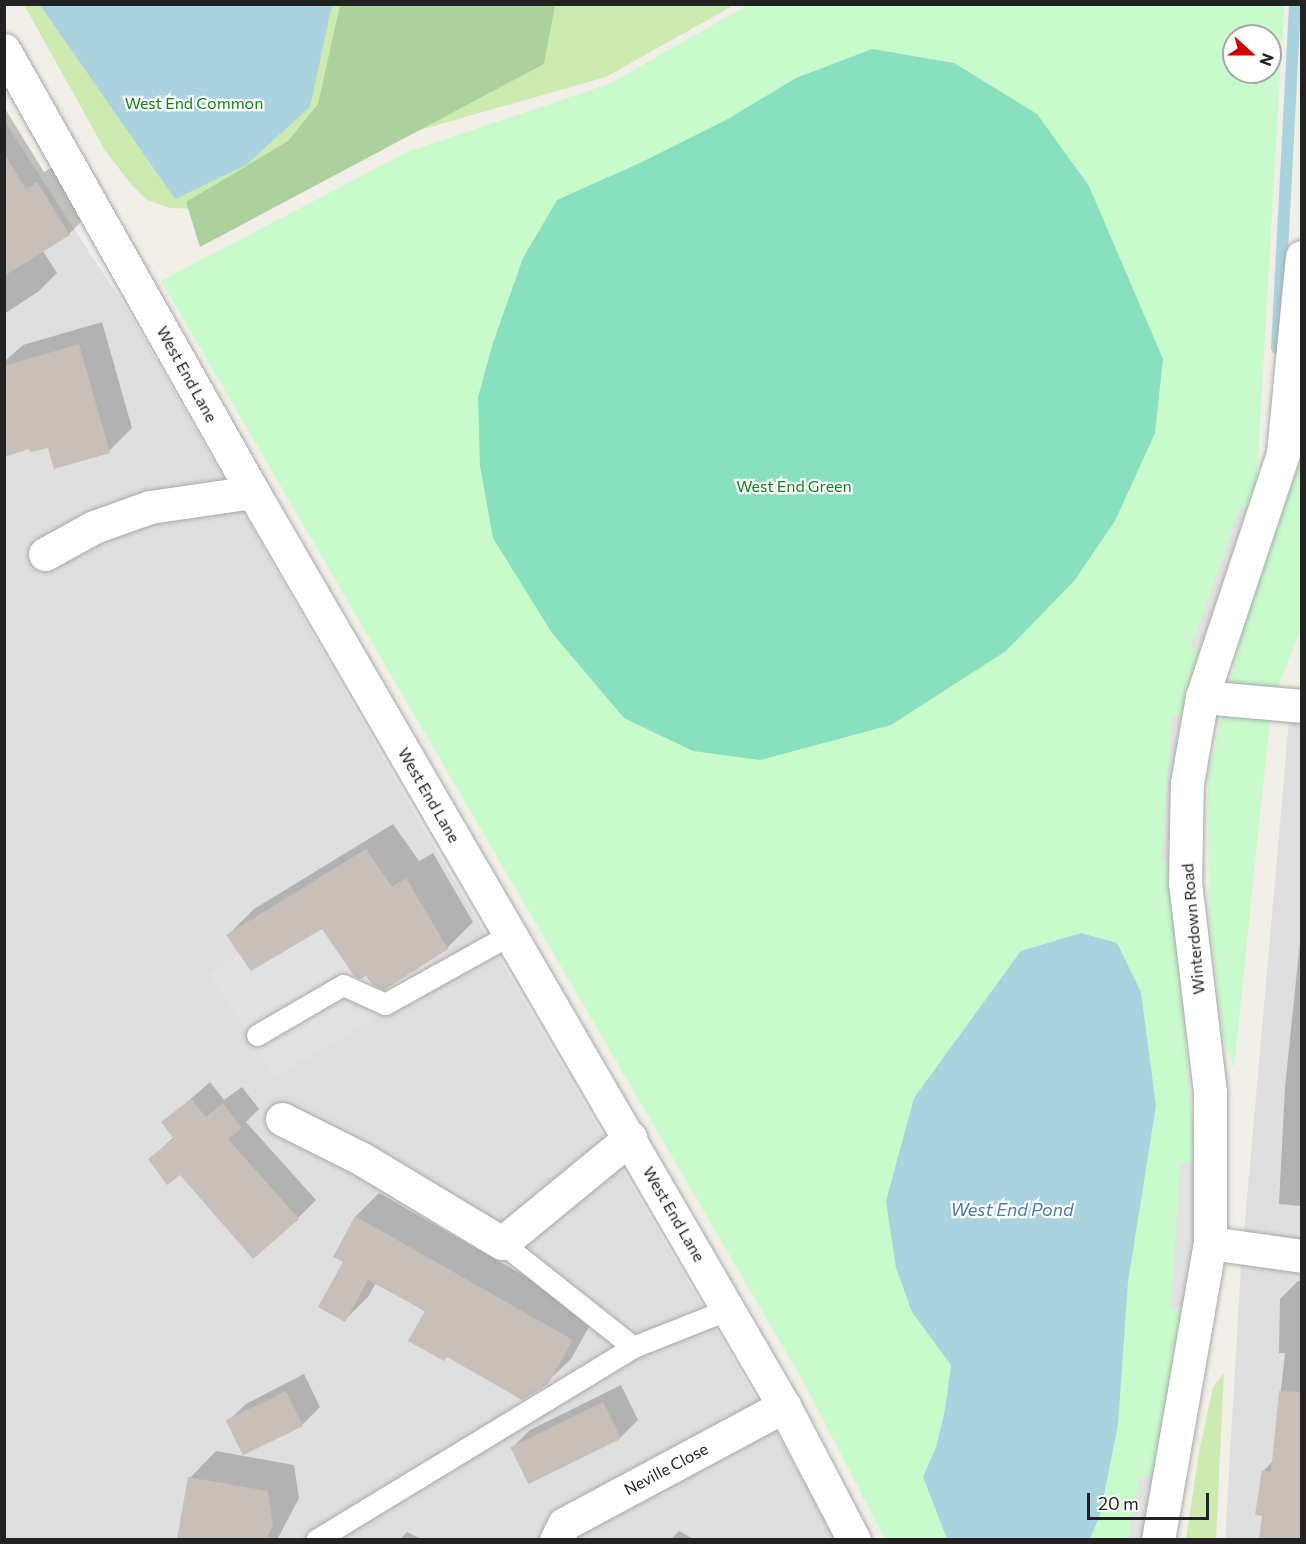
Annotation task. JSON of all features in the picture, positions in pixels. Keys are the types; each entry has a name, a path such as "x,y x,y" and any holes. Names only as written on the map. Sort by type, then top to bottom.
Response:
{"street":[{"name":"West End Lane","path":"4,50 253,492 729,1309 784,1406 854,1539"},
{"name":"Winterdown Road","path":"1158,1539 1210,1243 1210,1092 1185,884 1187,783 1202,697 1283,453 1301,278"},
{"path":"45,554 94,527 150,507 253,492"},
{"path":"1202,697 1302,706"},
{"path":"282,1119 362,1160 502,1243 630,1138"},
{"path":"1210,1243 1302,1256"},
{"name":"Neville Close","path":"556,1539 564,1524 784,1406"}],"lane":[{"path":"257,1035 343,985 385,1004 511,934"},
{"path":"502,1243 633,1347"},
{"path":"316,1539 633,1347 729,1309"}],"shaded area":[{"path":"4,121 133,319 414,812 838,1539 5,1539"},
{"path":"1253,503 1203,656 1191,647 1240,509"},
{"path":"1301,687 1301,1539 1225,1540 1241,1267 1289,721"},
{"path":"1172,715 1188,716 1178,862 1162,861"},
{"path":"322,929 358,982 366,976 391,1009 274,1078 211,974 238,952 252,971"},
{"path":"1180,1163 1195,1163 1202,1236 1187,1312 1171,1309"},
{"path":"1156,1473 1143,1539 1128,1540 1139,1479"}],"green space":[{"name":"West End Common","path":"24,5 734,5 606,77 392,138 192,209 170,208 147,200 131,184 106,152"},
{"path":"340,5 555,5 544,64 200,247 186,202 288,141 318,104"},
{"name":"West End Green","path":"748,5 1284,5 1282,40 1282,24 1222,24 1222,84 1279,84 1256,493 1172,882 1202,1236 1143,1539 885,1539 803,1381 161,281 407,152 609,84"},
{"path":"872,49 954,63 1037,114 1089,186 1163,359 1155,433 1115,521 1074,581 1006,651 891,725 760,760 693,751 624,718 552,633 493,538 480,466 478,397 493,343 523,258 557,200 642,162 726,120 796,78"},
{"path":"1301,401 1301,629 1278,687 1270,719 1234,1068 1224,1043 1209,916 1208,775 1256,574 1293,483"},
{"path":"1224,1373 1216,1539 1186,1539 1199,1452 1213,1387"}],"water":[{"path":"40,5 332,5 310,107 246,165 175,199"},
{"name":"West End Pond","path":"1081,933 1117,943 1141,992 1156,1106 1128,1282 1118,1425 1100,1515 1090,1539 947,1539 923,1477 936,1447 945,1410 951,1365 912,1312 896,1268 886,1201 914,1098 1021,951"}],"building":[{"path":"4,153 26,189 37,182 70,235 4,276"},
{"path":"79,344 110,453 54,469 48,448 30,452 29,449 4,457 4,366"},
{"path":"366,849 392,887 406,878 448,949 384,990 372,984 366,976 361,979 354,976 322,929 251,971 226,935"},
{"path":"191,1099 206,1117 223,1103 242,1128 228,1139 299,1219 253,1259 180,1175 167,1185 148,1159 174,1139 161,1122"},
{"path":"355,1216 573,1340 548,1384 522,1400 447,1357 444,1361 408,1341 425,1311 368,1280 345,1322 318,1307 343,1262 333,1257"},
{"path":"286,1391 303,1426 243,1455 226,1420"},
{"path":"1279,1391 1302,1392 1302,1539 1259,1539 1262,1516 1255,1515 1262,1470 1271,1472"},
{"path":"603,1402 621,1439 528,1484 510,1447"},
{"path":"188,1477 268,1491 273,1526 266,1539 177,1539"}],"waterway":[{"path":"1277,348 1295,4"}]}
